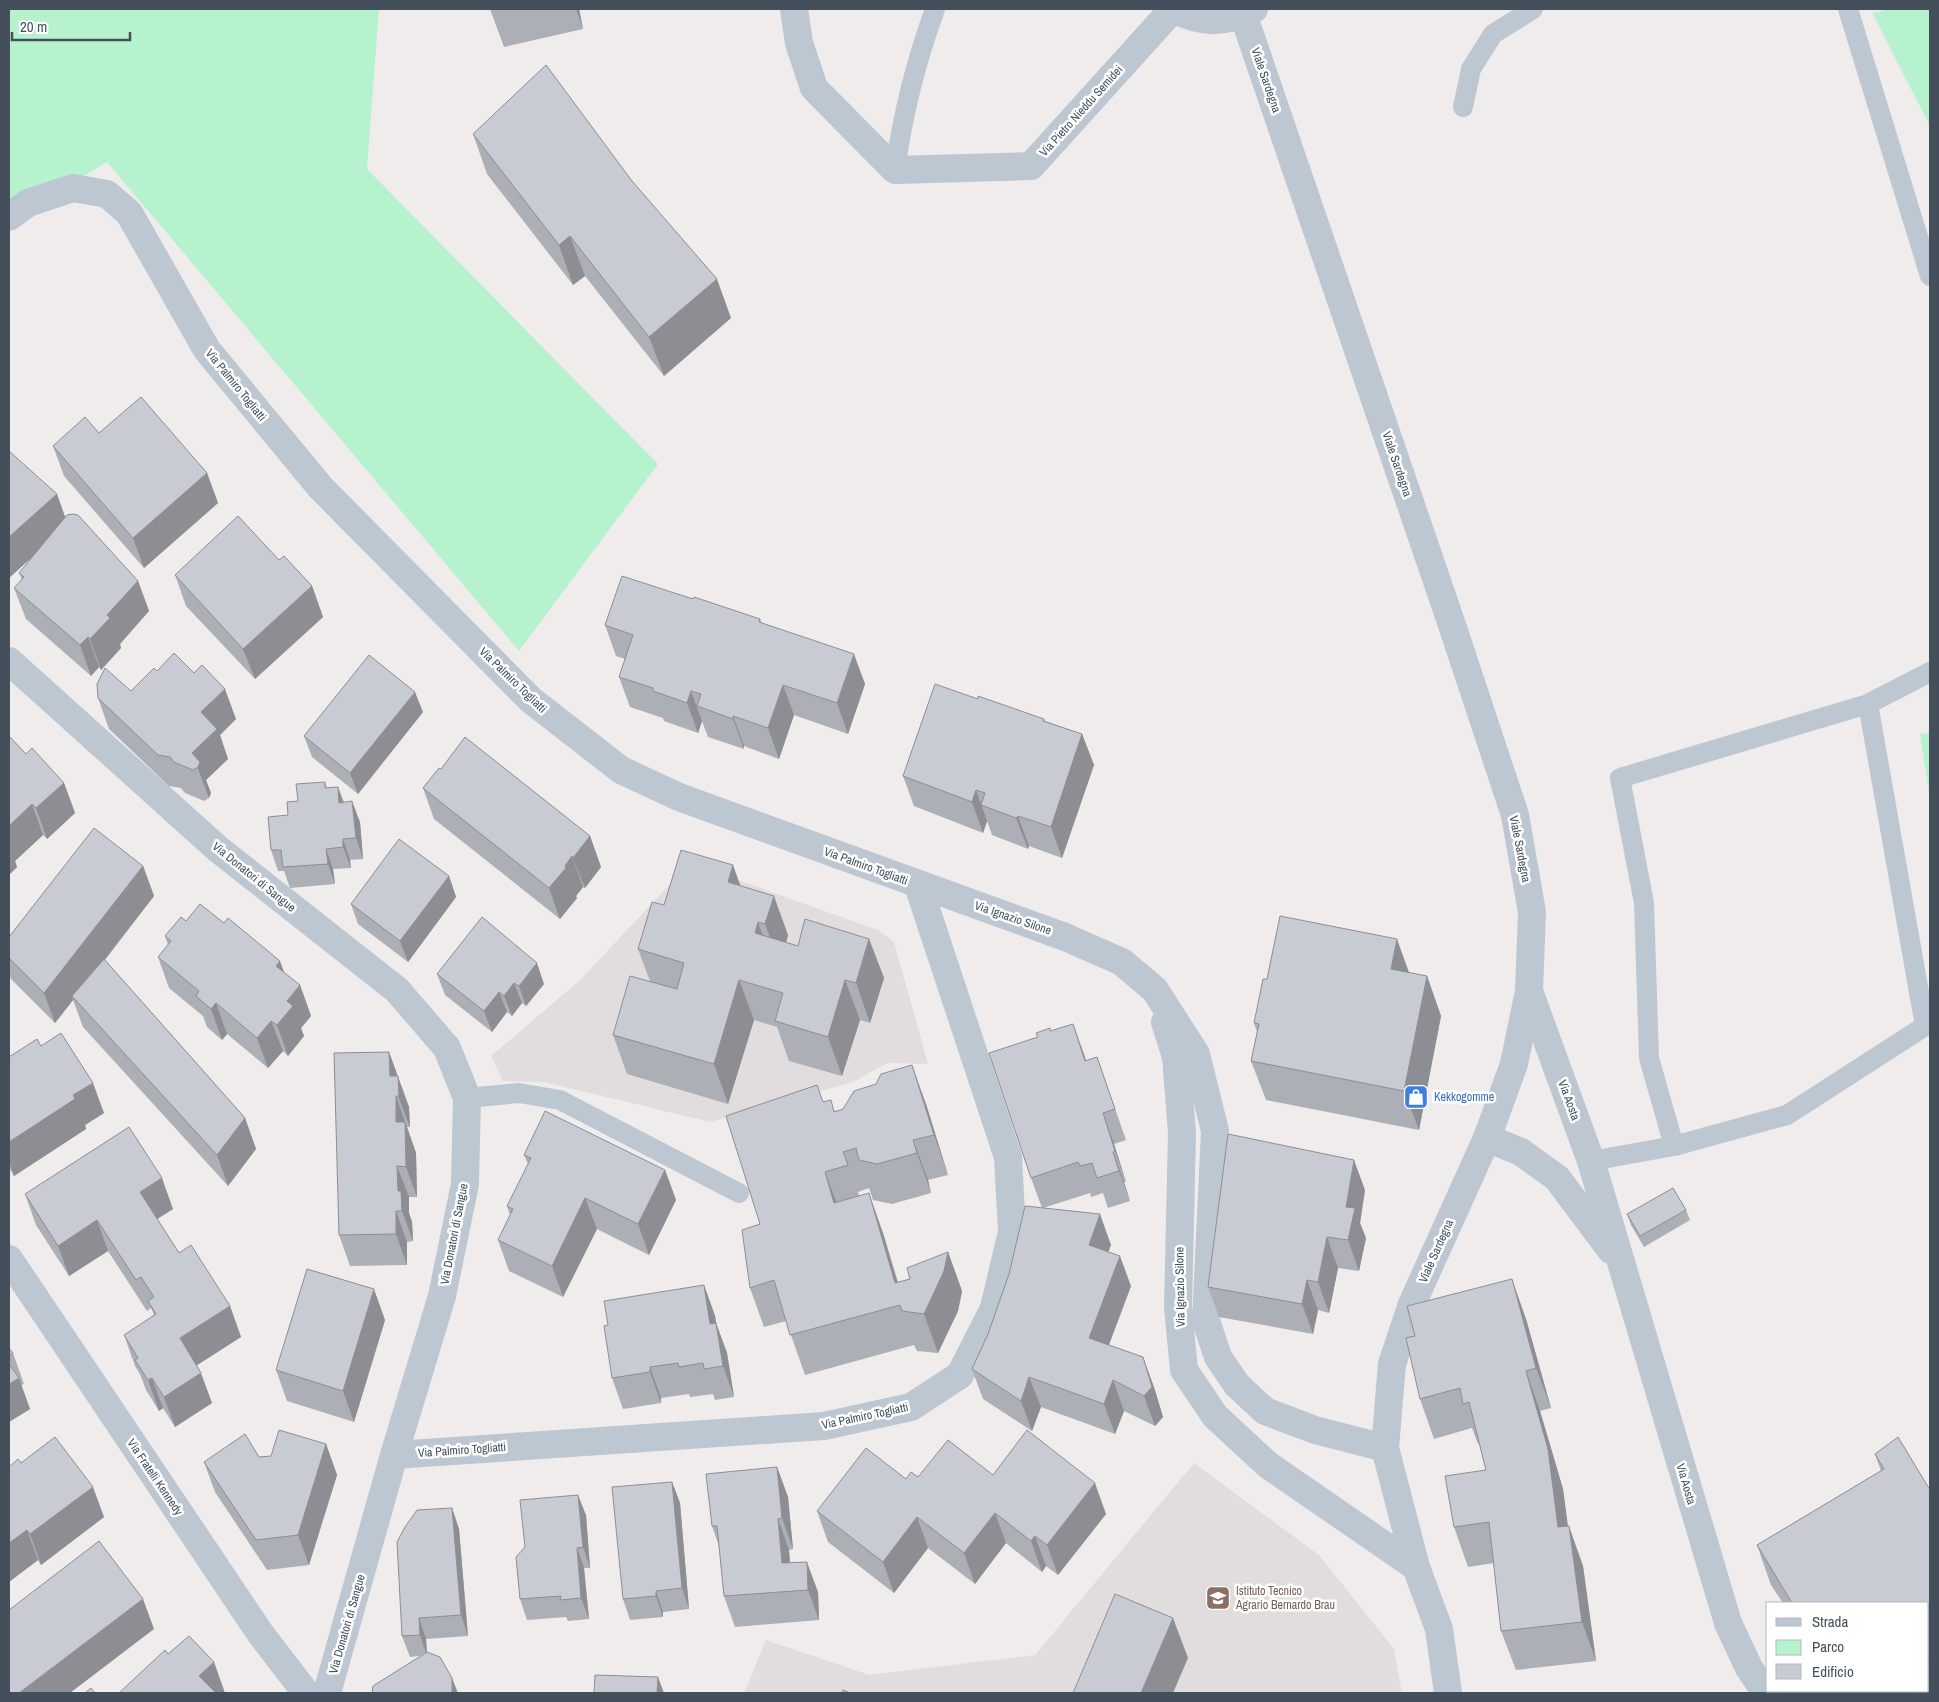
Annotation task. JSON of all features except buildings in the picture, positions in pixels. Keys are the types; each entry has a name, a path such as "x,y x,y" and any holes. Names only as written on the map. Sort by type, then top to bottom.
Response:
{"street":[{"path":"794,9 799,43 814,88 895,170"},
{"name":"Via Pietro Nieddu Semidei","path":"895,170 1031,166 1173,9"},
{"name":"Viale Sardegna","path":"1173,9 1192,18 1213,21 1234,18 1249,11 1515,816 1532,912 1529,991 1514,1064 1487,1138 1412,1304 1392,1364 1385,1448 1416,1567 1439,1629 1448,1693"},
{"name":"Via Palmiro Togliatti","path":"9,217 28,203 74,188 107,194 129,213 207,350 321,488 531,700 621,770 679,797 918,885 1008,1158 1012,1232 994,1308 960,1375 911,1408 824,1426 394,1455"},
{"name":"Via Donatori di Sangue","path":"9,661 218,849 397,990 447,1048 467,1098 464,1184 442,1296 394,1455 327,1693"},
{"name":"Via Ignazio Silone","path":"918,885 1065,936 1122,962 1155,990 1196,1054 1215,1131 1206,1321 1218,1357 1237,1385 1265,1411 1315,1430 1385,1448"},
{"name":"Via Ignazio Silone","path":"1155,990 1176,1057 1177,1067 1182,1133 1178,1307 1184,1370 1216,1416 1268,1465 1416,1567"},
{"name":"Via Aosta","path":"1529,991 1591,1161 1728,1623 1749,1668 1766,1693"},
{"name":"Via Aosta","path":"1487,1138 1521,1152 1557,1178 1624,1268"},
{"name":"Via Fratelli Kennedy","path":"9,1259 260,1633 306,1693"}],"lane":[{"path":"895,170 902,120 916,64 935,9"},
{"path":"1463,107 1471,69 1493,34 1533,9"},
{"path":"1848,9 1930,276"},
{"path":"1674,1146 1649,1058 1644,903 1620,778 1868,704 1930,672"},
{"path":"1591,1161 1674,1146 1787,1115 1925,1026 1868,704"},
{"path":"467,1098 519,1092 560,1100 739,1193"}],"shaded area":[{"path":"690,863 878,930 894,942 928,1064 888,1063 853,1082 710,1122 544,1082 503,1081 491,1056 579,981"},
{"name":"Istituto Tecnico Agrario Bernardo Brau","path":"1194,1463 1319,1555 1394,1649 1402,1693 744,1693 766,1640 869,1675 1035,1655"}],"green space":[{"path":"9,9 379,9 367,169 658,464 519,651 107,162 9,221"},
{"path":"1891,9 1930,9 1930,126 1872,13"},
{"path":"1930,733 1930,799 1920,734"}],"place":[{"name":"Kekkogomme","path":"1416,1097"},
{"name":"Istituto Tecnico Agrario Bernardo Brau","path":"1218,1598"}]}
